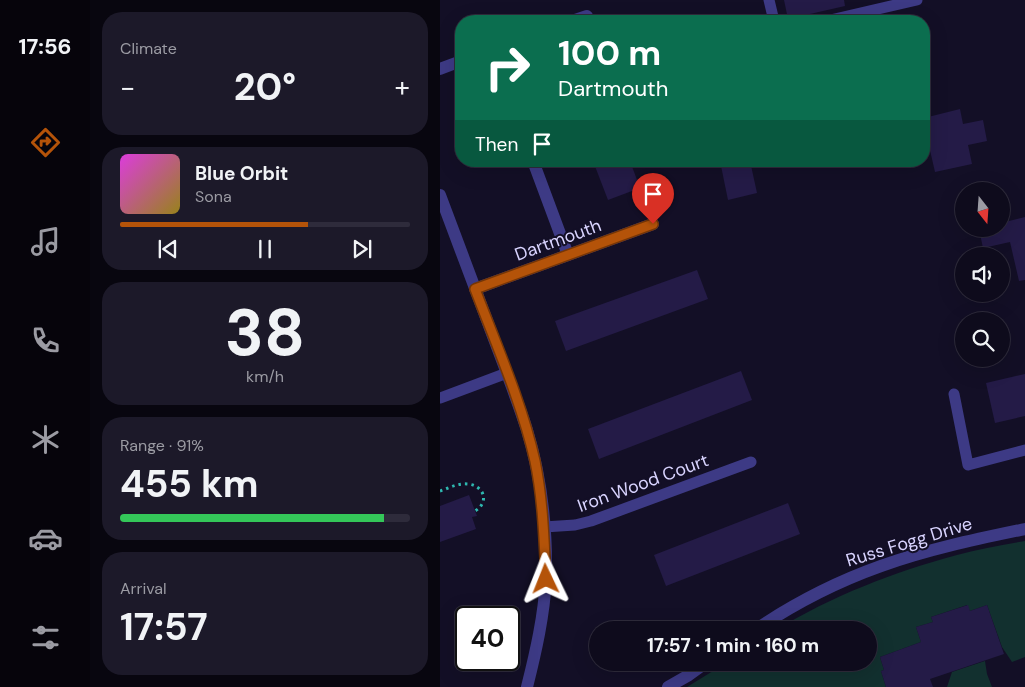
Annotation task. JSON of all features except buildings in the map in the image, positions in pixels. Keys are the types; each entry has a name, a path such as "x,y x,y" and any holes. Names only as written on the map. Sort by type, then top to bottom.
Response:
{"street":[{"path":"440,69 455,63"},
{"path":"535,167 568,255"},
{"path":"440,195 507,373 535,461 544,528 546,579 539,638 527,687"},
{"name":"Dartmouth","path":"475,289 653,224"},
{"name":"Russ Fogg Drive","path":"769,621 840,582 881,566 947,546 1025,529"},
{"path":"668,687 695,671"}],"lane":[{"path":"769,0 773,15"},
{"path":"852,15 917,0"},
{"path":"440,398 507,373"},
{"path":"954,394 968,465 1025,450"},
{"name":"Iron Wood Court","path":"544,528 575,526 591,521 751,462"}],"path":[{"path":"440,491 463,484 477,487 484,497 481,507 475,511"}],"green space":[{"path":"1025,541 1025,657 1012,662 1002,647 987,605 970,611 967,605 931,617 933,622 916,627 921,642 880,657 884,670 881,671 886,687 687,687 713,671 877,671 877,621 792,621 819,606 887,577 982,549"},
{"path":"985,661 992,687 947,687 952,672"}],"route":[{"path":"546,579 544,528 535,461 507,373 475,289 653,224"}]}
